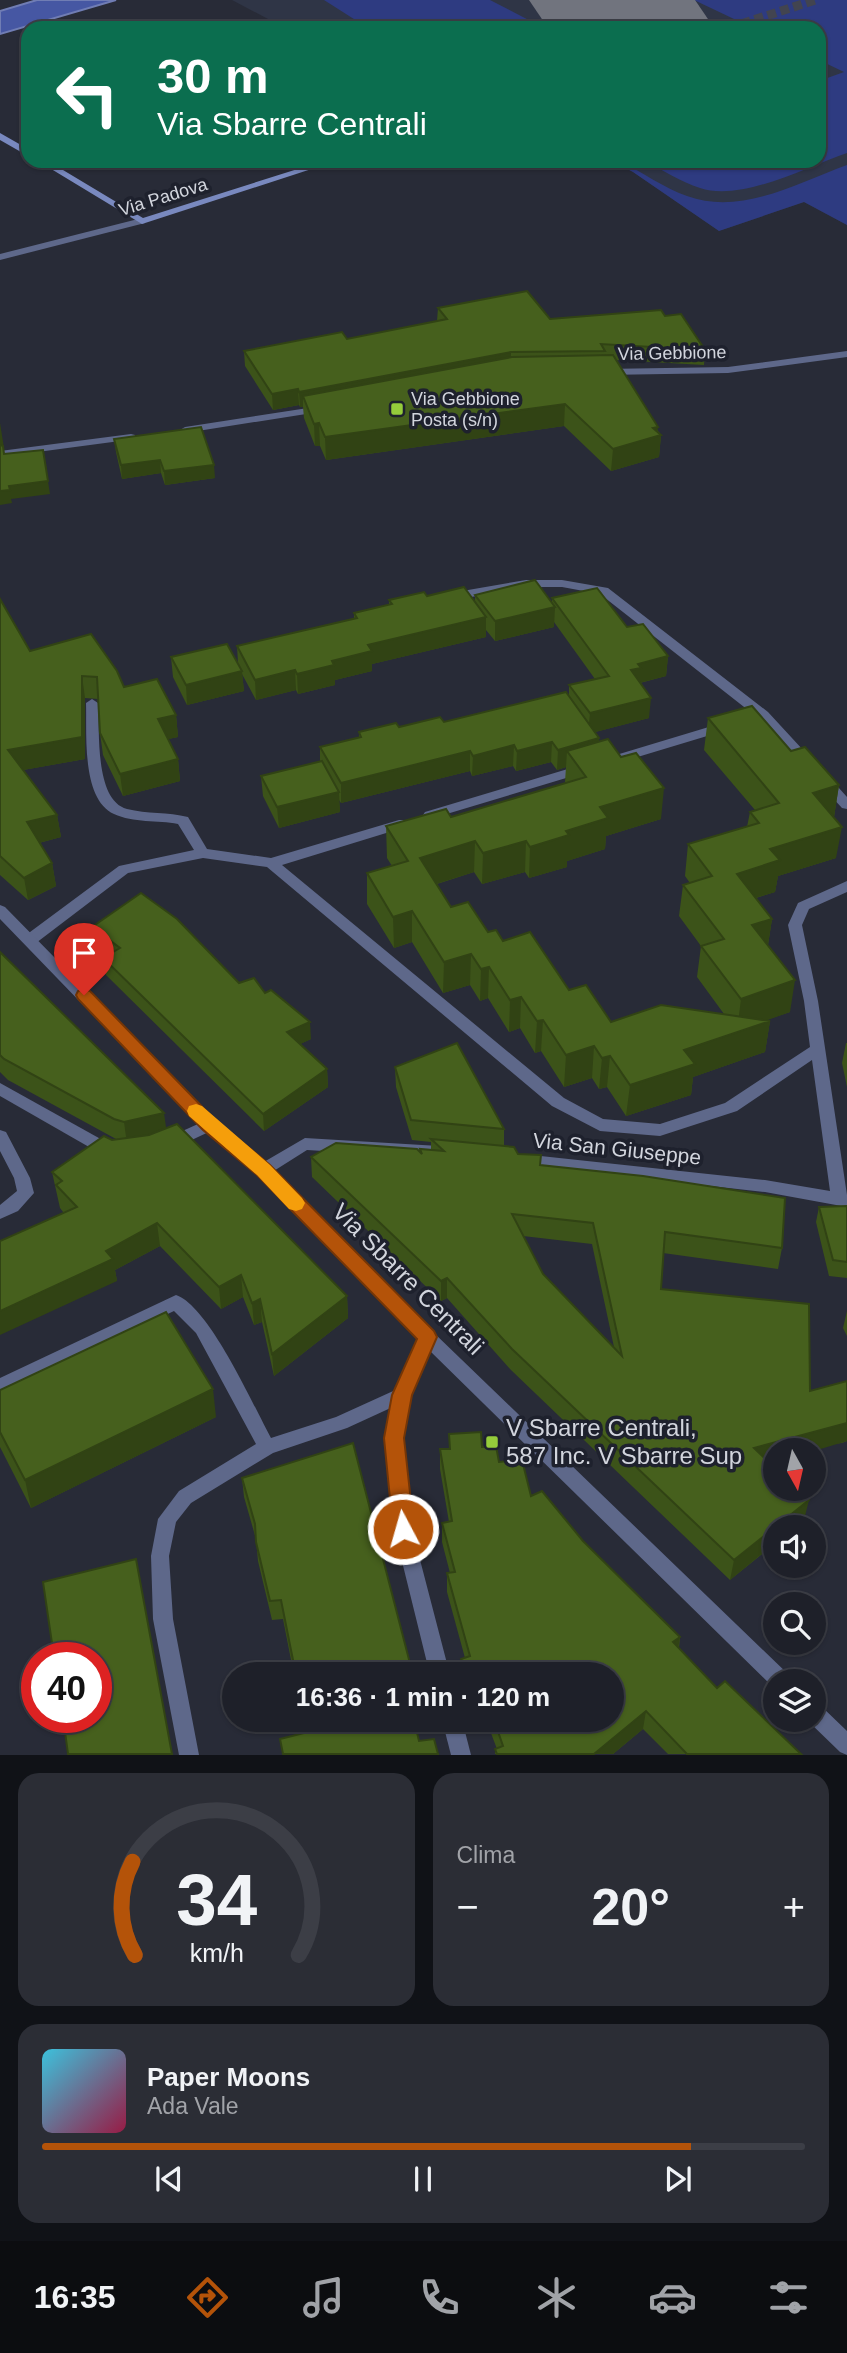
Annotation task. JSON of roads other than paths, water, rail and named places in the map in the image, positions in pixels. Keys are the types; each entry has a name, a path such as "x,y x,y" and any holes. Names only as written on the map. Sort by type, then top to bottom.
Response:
{"main road":[{"path":"0,136 21,149"},
{"path":"54,168 142,221"},
{"name":"Via Padova","path":"142,221 310,168"}],"street":[{"name":"Via Padova","path":"0,257 142,221"},
{"name":"Via Gebbione","path":"592,372 727,370 847,354"},
{"path":"174,432 335,407"},
{"path":"0,454 147,435"},
{"path":"429,602 508,583 545,580 604,591 763,715 847,805"},
{"path":"92,703 97,781 105,801 116,810 183,820 203,853"},
{"path":"31,939 124,869 203,853 271,863 763,715"},
{"path":"271,863 558,1101 600,1125 660,1130 731,1107 816,1050"},
{"path":"843,1201 816,1050 811,1001 795,925 803,906 847,886"},
{"name":"Via Sbarre Centrali","path":"0,910 209,1125 263,1170 427,1337 769,1669"},
{"path":"0,1089 115,1154 123,1154"},
{"path":"158,1147 209,1125"},
{"path":"0,1136 22,1178 26,1194 0,1212"},
{"path":"263,1170 305,1144 393,1147 462,1154"},
{"name":"Via San Giuseppe","path":"503,1158 765,1186 843,1201"},
{"path":"0,1386 176,1302 202,1328 267,1447"},
{"path":"427,1337 402,1395 394,1438 403,1529 437,1662"},
{"path":"189,1755 163,1619 160,1556 167,1519 185,1497 267,1447 341,1423 402,1395"},
{"path":"826,1725 847,1745"},
{"path":"455,1732 461,1755"}],"tunnel":[{"path":"750,21 815,0"}],"place":[{"name":"Via Gebbione Posta (s/n)","path":"397,409"},
{"name":"V Sbarre Centrali, 587 Inc. V Sbarre Sup","path":"492,1442"}]}
